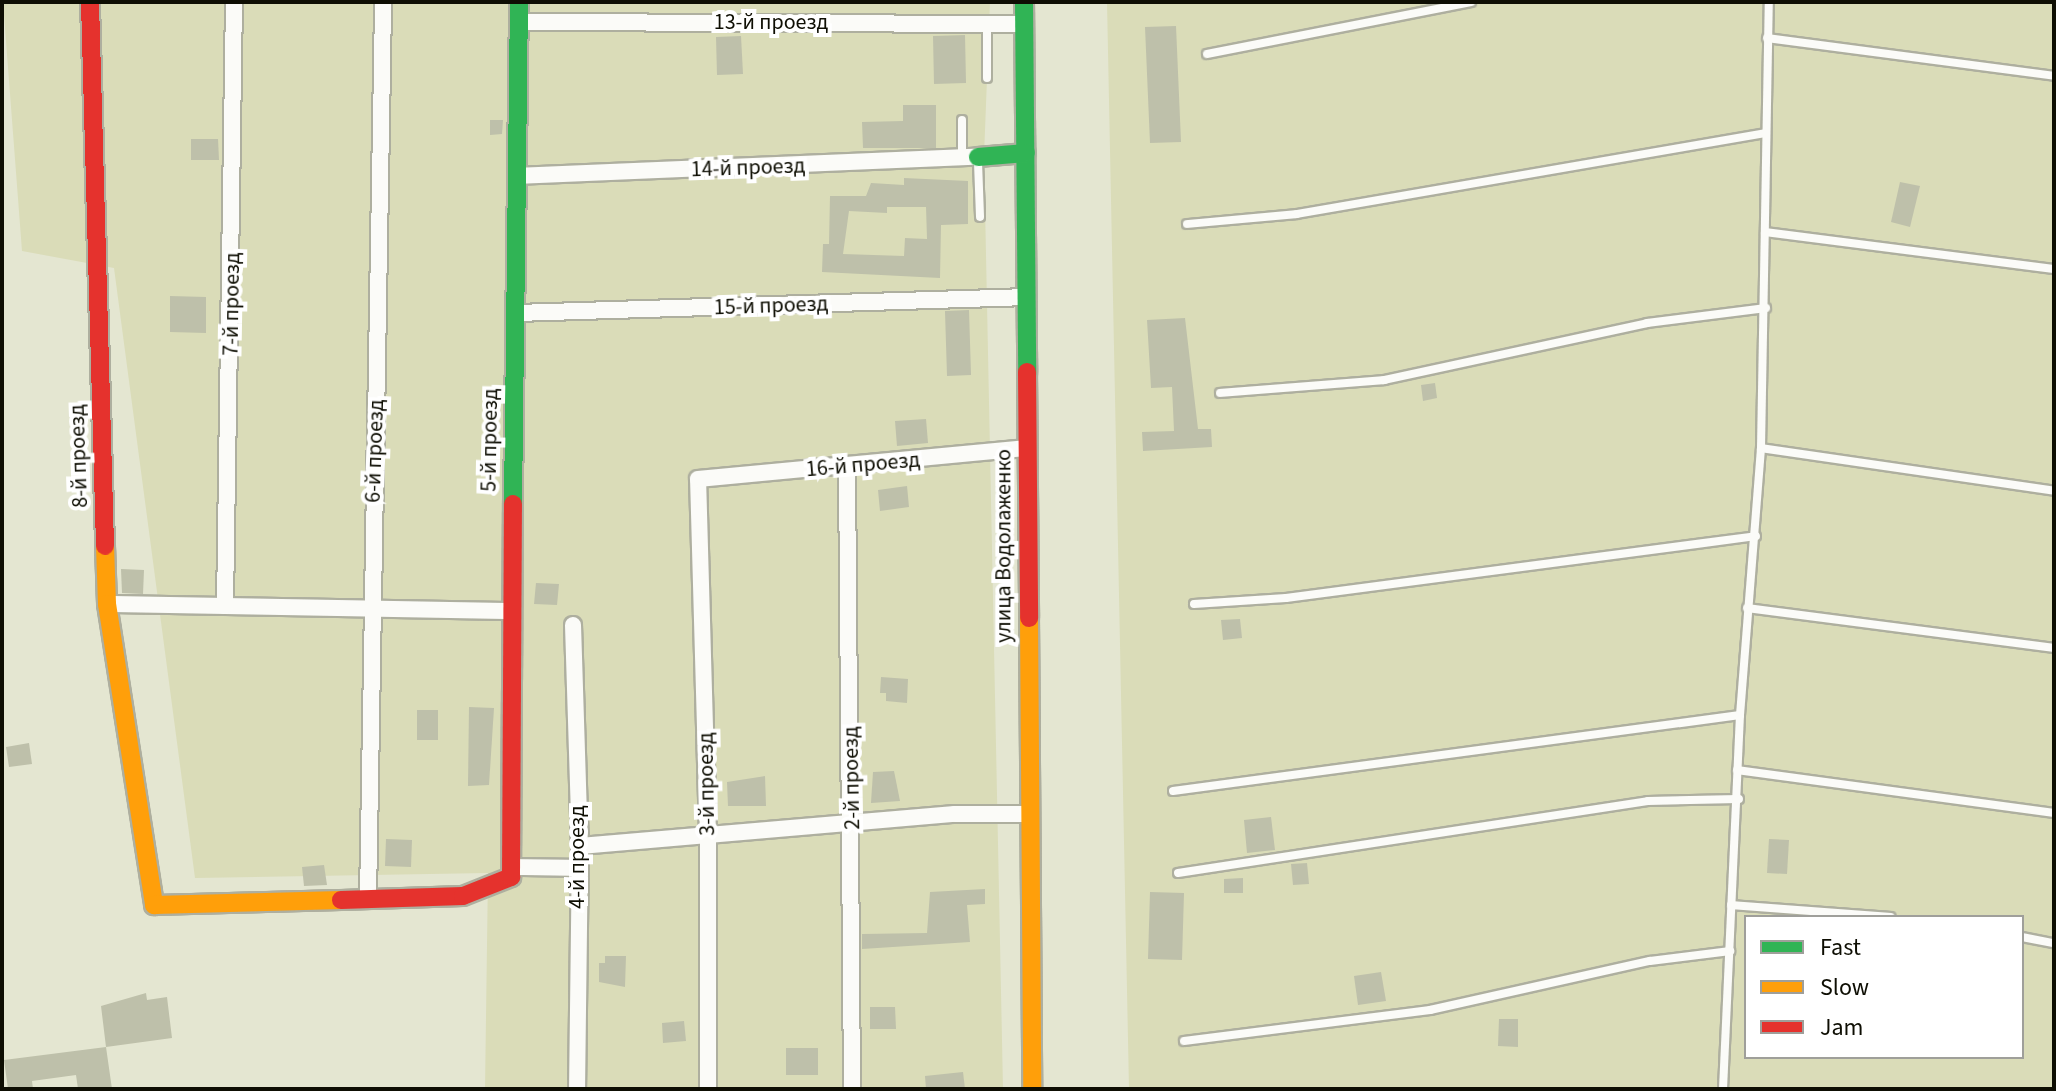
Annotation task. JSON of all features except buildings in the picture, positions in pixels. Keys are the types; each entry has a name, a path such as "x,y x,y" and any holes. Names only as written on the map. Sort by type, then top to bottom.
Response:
{"street":[{"name":"8-й проезд","path":"90,2 107,604 154,905 368,900"},
{"name":"7-й проезд","path":"225,606 234,2"},
{"name":"6-й проезд","path":"368,900 369,609 380,321 383,2"},
{"name":"5-й проезд","path":"513,872 512,611 519,2"},
{"name":"улица Водолаженко","path":"1024,2 1032,1089"},
{"name":"13-й проезд","path":"519,22 1024,24"},
{"path":"970,159 1026,153"},
{"name":"14-й проезд","path":"517,176 970,159"},
{"name":"15-й проезд","path":"516,313 1027,297"},
{"name":"16-й проезд","path":"698,479 1028,448"},
{"name":"2-й проезд","path":"847,467 853,822 852,1089"},
{"name":"3-й проезд","path":"698,479 708,835 708,1089"},
{"path":"107,604 512,611"},
{"name":"4-й проезд","path":"573,625 580,846 577,1089"},
{"path":"580,846 853,822 1029,814"},
{"path":"368,900 463,896 513,872 578,868"}],"lane":[{"path":"1207,54 1471,2"},
{"path":"1723,1089 1739,799 1740,715 1761,448 1766,308 1764,133 1769,2"},
{"path":"987,24 987,78"},
{"path":"1767,38 2054,76"},
{"path":"962,120 980,217"},
{"path":"1187,224 1297,214 1764,133"},
{"path":"1765,232 2054,269"},
{"path":"1220,393 1384,380 1647,323 1766,308"},
{"path":"1761,448 2054,491"},
{"path":"1194,604 1286,598 1756,536"},
{"path":"1747,608 2054,648"},
{"path":"1173,791 1740,715"},
{"path":"1737,770 2054,813"},
{"path":"1178,873 1648,801 1739,799"},
{"path":"1731,905 1864,915"},
{"path":"2024,937 2054,943"},
{"path":"1184,1041 1430,1010 1650,961 1730,951"}],"green space":[{"path":"3,2 990,2 984,156 1003,1089 485,1089 488,873 195,878 114,268 22,251"},
{"path":"1107,2 2054,2 2054,1089 1129,1089"}],"traffic: fast":[{"path":"513,504 519,2"},
{"path":"1024,2 1027,372"},
{"path":"978,157 1026,153"}],"traffic: slow":[{"path":"105,546 107,604 154,905 341,900"},
{"path":"1029,618 1032,1089"}],"traffic: jam":[{"path":"90,2 105,546"},
{"path":"1027,372 1029,618"},
{"path":"341,900 463,896 511,877 513,504"}]}
